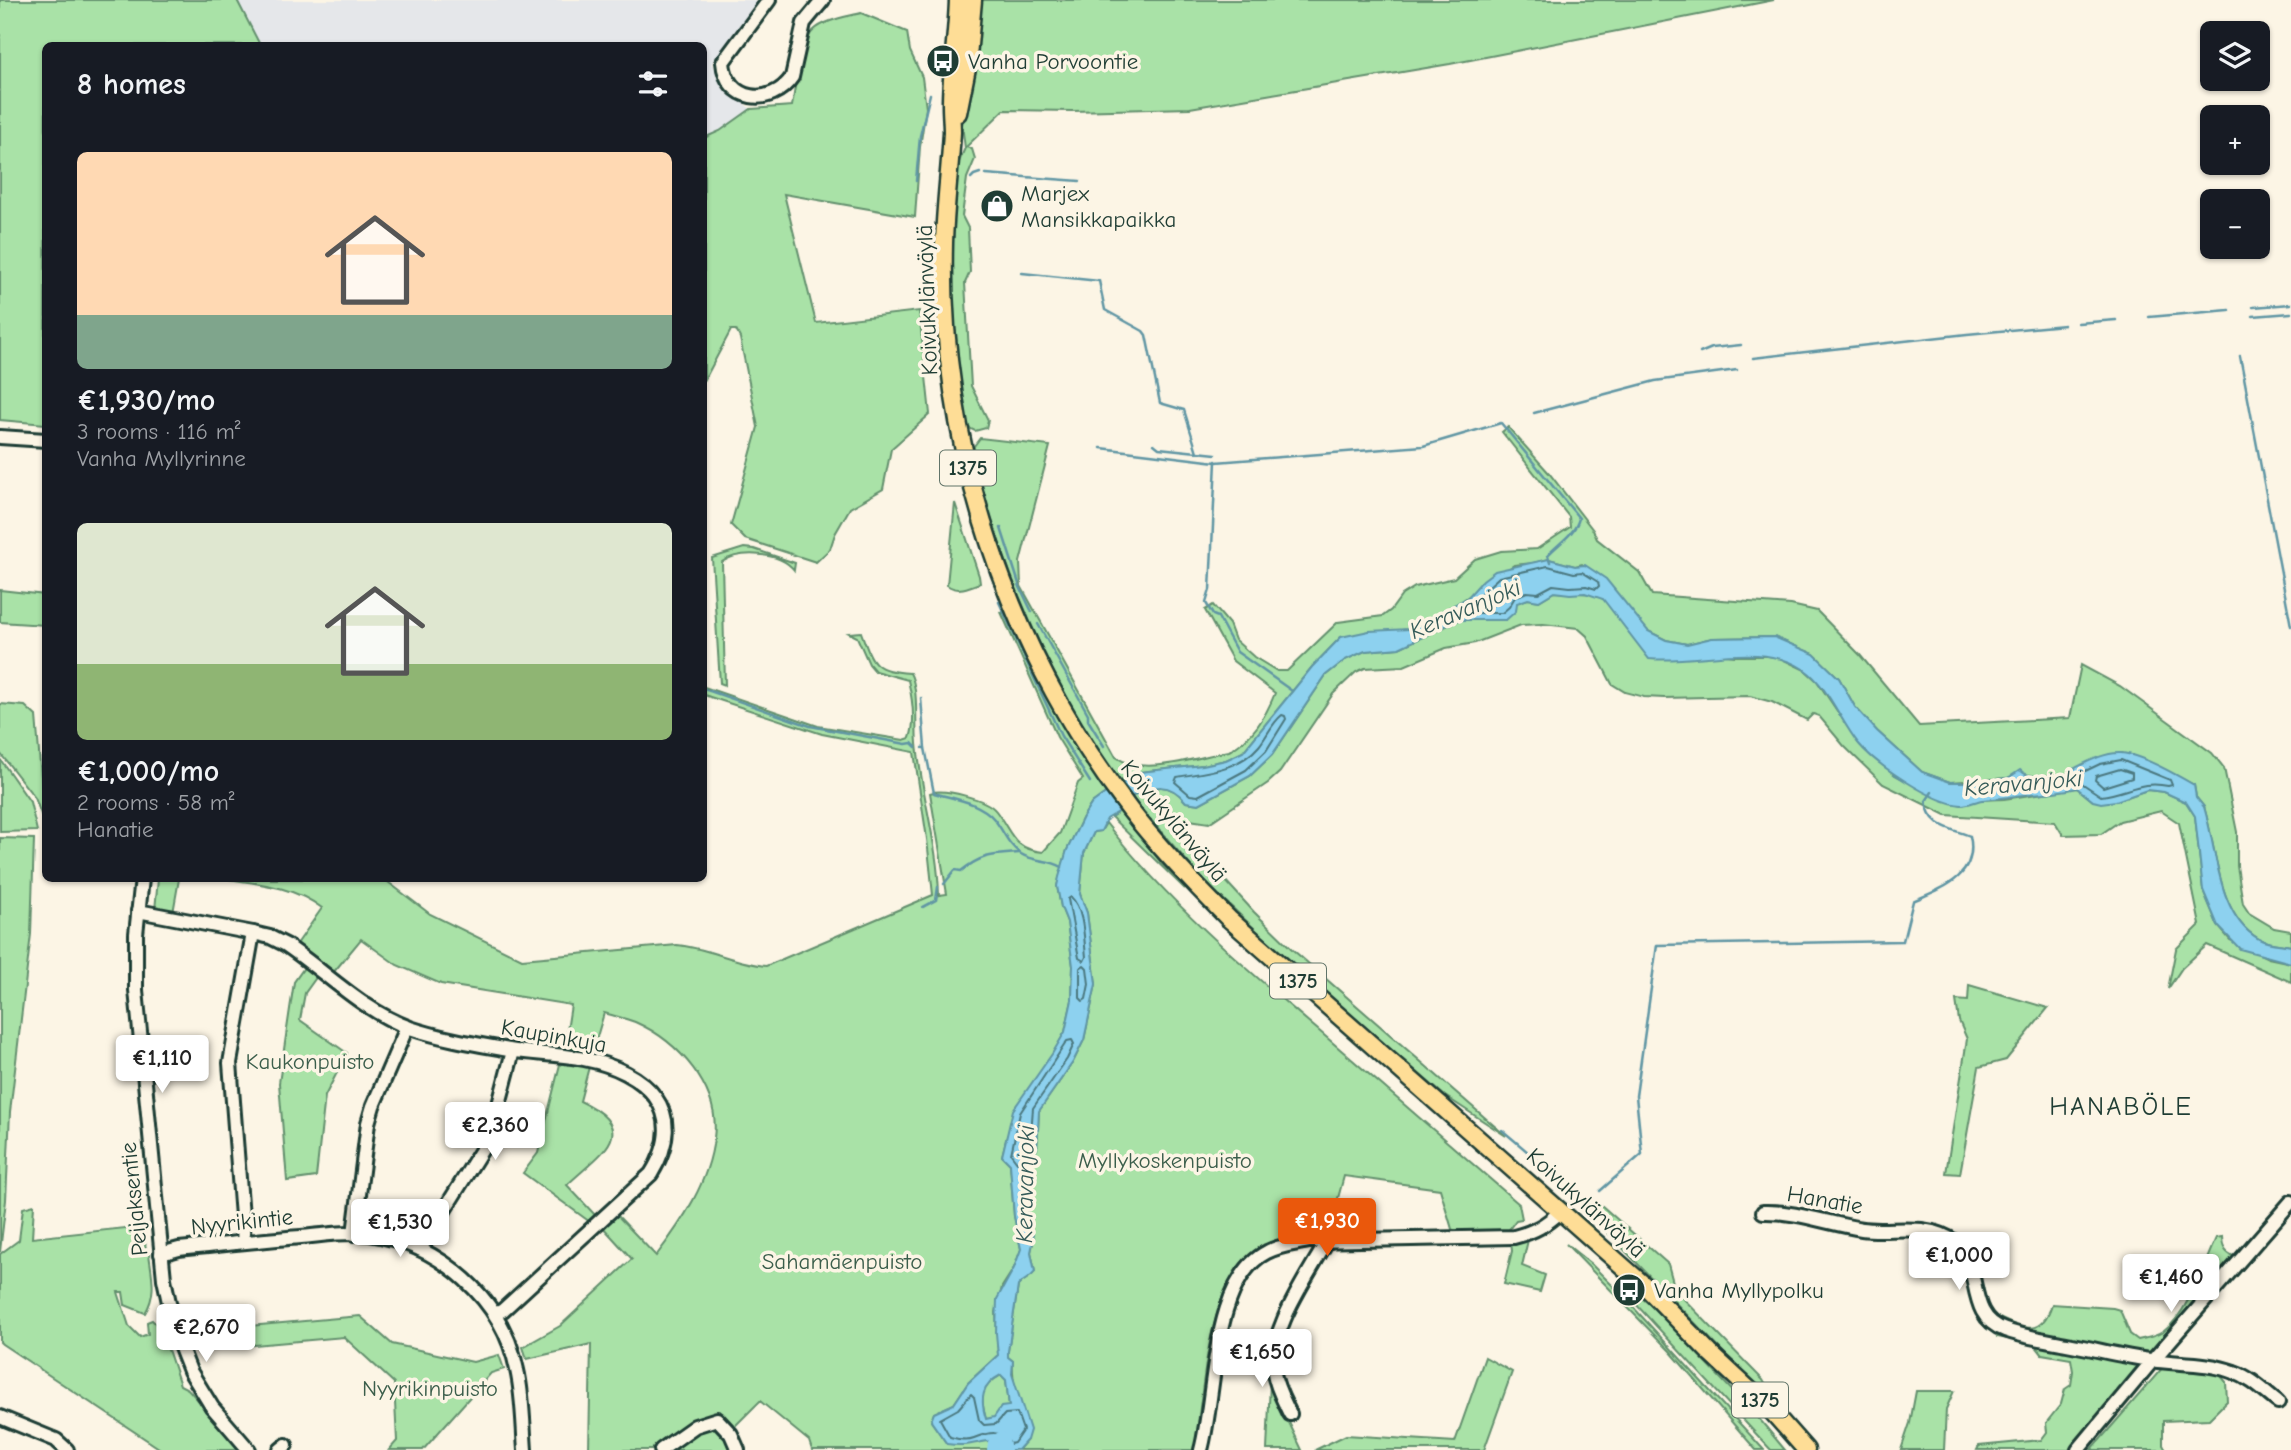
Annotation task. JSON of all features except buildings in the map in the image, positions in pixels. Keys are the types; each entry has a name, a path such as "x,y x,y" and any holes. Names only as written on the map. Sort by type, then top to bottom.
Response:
{"main road":[{"name":"Koivukylänväylä","path":"958,0 944,243 951,376 967,463 982,521 1021,626 1062,706 1107,779 1178,867 1267,955 1644,1285 1710,1353 1768,1407 1806,1450"},
{"name":"Koivukylänväylä","path":"952,128 960,107 967,68 973,0"},
{"name":"Koivukylänväylä","path":"1710,1353 1793,1450"}],"street":[{"path":"769,0 724,58 724,71 734,88 752,97 779,91 792,77"},
{"path":"784,99 792,77 804,23 823,0"},
{"path":"0,437 42,440"},
{"name":"Peijaksentie","path":"142,882 135,960 136,990 164,1279 176,1335 190,1371 218,1415 249,1450"},
{"name":"Kaupinkuja","path":"138,911 270,937 286,945 376,1011 407,1027 444,1038 513,1051 582,1058 624,1071 654,1096 663,1109 667,1139 662,1156 651,1174 503,1310 495,1314"},
{"path":"244,1242 230,1063 253,933"},
{"path":"354,1234 368,1123 407,1027"},
{"path":"420,1249 491,1135 513,1051"},
{"path":"2078,1450 2291,1202"},
{"path":"1201,1450 1219,1345 1230,1299 1237,1282 1255,1260 1267,1252 1285,1245 1309,1241 1514,1237 1548,1224 1561,1211"},
{"name":"Hanatie","path":"1763,1212 1797,1215 1864,1229 1923,1230 1941,1235 1954,1241 1964,1251 1980,1308 1993,1325 2020,1335 2153,1360 2220,1368 2249,1379 2278,1402"},
{"name":"Nyyrikintie","path":"161,1254 179,1249 244,1242 354,1234 369,1234 420,1249 456,1271 495,1314 517,1370 525,1450"},
{"path":"1290,1414 1274,1372 1276,1341 1285,1318 1327,1241"},
{"path":"1219,1345 1274,1355"},
{"path":"0,1417 55,1440 68,1450"},
{"path":"661,1450 695,1426 717,1419 731,1434 738,1450"}],"shaded area":[{"path":"237,0 758,0 712,63 727,91 751,109 720,131 707,137 707,42 258,42"}],"green space":[{"path":"0,0 237,0 258,42 42,42 42,424 0,420"},
{"path":"981,0 1774,0 1450,64 1190,108 1004,110 966,147 972,149 975,159 967,178 962,216 968,228 970,272 965,283 971,386 988,420 986,428 975,431 967,427 959,384 951,258 955,171 965,148 962,125 977,57"},
{"path":"861,13 907,32 910,51 922,77 926,108 915,217 784,194 816,323 919,311 930,414 891,449 883,489 850,508 830,549 816,562 745,539 731,525 758,427 740,338 736,330 731,330 707,375 707,137 720,131 751,109 792,106 796,77 808,37 823,24"},
{"path":"1508,427 1549,473 1597,539 1639,572 1652,595 1791,605 1817,611 1860,655 1919,726 2070,718 2081,665 2120,686 2212,753 2224,768 2237,832 2237,866 2243,904 2249,913 2274,928 2291,931 2291,946 2259,939 2245,928 2235,914 2221,880 2204,807 2196,797 2194,785 2153,764 2122,753 2063,775 2034,776 2018,773 2008,778 1950,782 1922,772 1877,731 1855,707 1839,678 1814,654 1774,637 1712,638 1687,644 1666,640 1648,631 1582,564 1575,566 1549,559 1514,565 1447,611 1410,629 1341,637 1312,667 1243,752 1226,760 1203,765 1140,772 1121,784 1072,707 1032,627 1000,544 973,457 974,446 980,438 1050,446 1020,562 1021,586 1116,757 1127,763 1155,765 1229,751 1245,740 1257,726 1275,693 1233,661 1205,610 1213,605 1229,624 1235,640 1254,657 1277,671 1287,671 1338,622 1383,616 1402,595 1415,587 1454,578 1475,559 1501,551 1537,549 1570,527 1569,517 1502,432"},
{"path":"955,503 980,583 959,589 947,585"},
{"path":"744,548 795,563 794,570 779,559 760,555 739,556 722,562 725,685 720,683 712,558"},
{"path":"0,590 42,595 42,625 0,622"},
{"path":"1554,592 1586,593 1603,599 1641,646 1735,656 1768,656 1780,658 1805,670 1817,681 1860,745 1895,775 1943,800 1962,805 1979,800 2077,788 2093,801 2116,801 2147,790 2164,792 2186,802 2195,816 2203,890 2218,926 2230,940 2268,958 2291,963 2291,982 2207,945 2182,968 2168,989 2176,949 2200,925 2179,823 2161,811 2120,821 2101,834 2063,835 2055,822 1946,815 1883,784 1844,746 1819,716 1813,714 1807,720 1772,702 1750,696 1664,698 1625,692 1612,684 1587,636 1578,628 1543,624 1521,625 1475,643 1446,648 1404,666 1365,668 1356,672 1333,694 1280,772 1268,783 1209,823 1183,819 1166,808 1162,811 1254,912 1293,950 1506,1136 1445,1096 1293,965 1204,881 1131,797 1161,787 1174,791 1186,802 1199,804 1250,776 1272,755 1326,675 1345,660 1365,651 1399,648 1459,620 1528,599 1539,601"},
{"name":"Sahamäenpuisto","path":"1001,612 1006,613 1048,698 1107,792 1092,803 1083,817 1067,850 1057,886 1067,922 1073,966 1072,1000 1065,1032 1007,1136 1002,1156 1010,1164 1014,1216 1021,1249 1014,1268 1002,1287 996,1312 998,1355 968,1383 954,1404 934,1413 931,1421 947,1444 1001,1440 996,1443 995,1450 812,1450 809,1441 760,1401 732,1429 741,1450 589,1450 591,1344 527,1359 523,1347 560,1326 632,1259 601,1225 615,1213 656,1256 675,1229 693,1201 711,1154 714,1119 711,1101 703,1084 681,1054 651,1030 635,1022 604,1013 592,1054 564,1050 571,1005 441,984 397,965 361,939 333,973 297,944 322,908 289,891 246,882 388,882 430,914 522,959 677,945 766,966 933,895 914,752 822,734 707,696 707,688 818,726 904,740 910,738 913,724 908,680 875,671 857,637 849,633 861,632 876,664 888,670 910,673 915,688 919,762 936,857 939,895 947,894 930,793 955,793 984,802 996,811 1019,843 1043,852 1060,833 1078,783 1083,779 1057,737"},
{"path":"0,704 25,706 36,716 42,817 35,798 0,753"},
{"path":"0,759 30,802 37,831 0,832"},
{"path":"1120,811 1163,865 1185,889 1111,817"},
{"name":"Myllykoskenpuisto","path":"1106,823 1154,879 1206,931 1519,1204 1522,1219 1516,1220 1507,1232 1459,1233 1452,1229 1440,1189 1344,1176 1328,1235 1288,1239 1265,1247 1246,1261 1231,1281 1220,1305 1206,1360 1196,1438 1201,1440 1198,1450 1018,1450 1027,1440 1015,1389 1013,1361 1008,1357 1008,1351 1018,1286 1035,1272 1031,1252 1034,1238 1028,1221 1029,1160 1037,1149 1039,1111 1073,1062 1084,1040 1096,984 1087,913 1080,894 1084,853 1094,832 1101,831"},
{"path":"0,838 34,839 31,934 10,1112 6,1200 0,1252"},
{"path":"158,882 178,882 173,913 155,910"},
{"name":"Kaukonpuisto","path":"308,962 320,972 305,993 300,1020 347,1053 325,1096 316,1177 287,1181 279,1083 294,982"},
{"path":"1969,985 2048,1008 2006,1060 1979,1067 1960,1174 1946,1173 1967,1039 1959,1021 1956,1000 1968,1001"},
{"path":"561,1060 590,1063 580,1101 599,1112 609,1122 612,1133 610,1143 602,1153 567,1185 596,1216 590,1222 523,1173 538,1153"},
{"path":"34,1205 32,1238 144,1226 153,1285 151,1299 145,1313 125,1305 123,1292 118,1292 129,1326 140,1337 148,1334 147,1322 152,1320 161,1329 180,1385 188,1389 243,1450 162,1450 0,1342 0,1254 19,1240 23,1208"},
{"path":"1581,1205 1601,1205 1668,1264 1675,1290 1763,1380 1780,1411"},
{"path":"2222,1237 2224,1248 2233,1256 2233,1262 2198,1293 2190,1310 2165,1340 2161,1339 2069,1450 1977,1450 1979,1446 2041,1440 2047,1432 2046,1423 2061,1404 2065,1389 2071,1385 2071,1359 2042,1354 2034,1344 1997,1337 1997,1317 2031,1328 2043,1322 2052,1304 2113,1308 2120,1310 2130,1334 2138,1340 2155,1336 2164,1331 2180,1313 2216,1238"},
{"path":"1528,1240 1522,1266 1545,1275 1540,1292 1504,1284 1512,1251 1511,1242"},
{"path":"1566,1244 1623,1296 1764,1450 1756,1450 1670,1351"},
{"path":"1638,1295 1653,1307 1785,1450 1771,1450 1633,1301"},
{"name":"Nyyrikinpuisto","path":"360,1316 392,1344 473,1362 499,1355 504,1369 491,1373 423,1450 389,1450 397,1441 394,1383 344,1337 197,1350 189,1322 205,1330"},
{"path":"1485,1357 1512,1372 1484,1450 1315,1450 1346,1435 1455,1442"},
{"path":"2164,1366 2217,1371 2226,1382 2227,1401 2209,1419 2163,1421 2163,1445 2166,1450 2091,1450"},
{"path":"1001,1375 1006,1380 1009,1406 994,1418 986,1419 983,1394 989,1384"},
{"path":"1270,1382 1302,1450 1267,1450"},
{"path":"1916,1391 1954,1391 1946,1409 1944,1450 1901,1450"}],"water":[{"name":"Keravanjoki","path":"1549,559 1575,566 1585,565 1606,579 1648,631 1666,640 1687,644 1712,638 1774,637 1814,654 1839,678 1855,707 1877,731 1922,772 1950,782 2008,778 2020,770 2037,777 2072,773 2073,769 2090,761 2115,753 2138,757 2178,776 2194,785 2196,797 2204,807 2221,880 2235,914 2245,928 2259,939 2291,946 2291,963 2240,949 2218,926 2203,890 2195,816 2186,802 2164,792 2147,790 2116,801 2101,803 2093,801 2077,788 1982,800 1964,805 1950,803 1906,782 1866,752 1820,685 1805,670 1769,656 1649,659 1603,599 1585,593 1554,592 1539,601 1528,599 1517,603 1516,611 1506,620 1458,620 1399,648 1365,651 1345,660 1326,675 1272,755 1250,776 1199,804 1186,802 1174,791 1161,787 1131,797 1121,784 1140,772 1203,765 1226,760 1243,752 1312,667 1341,637 1369,631 1410,629 1467,598 1495,571"},
{"name":"Keravanjoki","path":"1107,792 1120,811 1107,819 1101,831 1094,832 1084,853 1080,894 1087,913 1096,984 1084,1040 1073,1062 1039,1111 1037,1149 1029,1160 1027,1200 1028,1221 1034,1238 1031,1252 1035,1272 1018,1286 1008,1351 1008,1357 1013,1361 1012,1374 1030,1430 1027,1440 1018,1450 1003,1450 1000,1440 962,1445 947,1444 931,1421 934,1413 954,1404 968,1383 998,1355 997,1299 1021,1249 1014,1216 1010,1164 1002,1156 1013,1110 1065,1032 1072,1000 1073,966 1067,922 1057,886 1067,850 1092,803","holes":["1001,1375 1006,1380 1009,1406 1001,1407 994,1417 986,1419 983,1406 986,1388"]}],"waterway":[{"path":"916,181 920,136 930,94"},
{"path":"971,178 980,173"},
{"path":"986,174 1080,181"},
{"path":"1022,273 1099,281 1105,310 1146,335 1160,403 1184,410 1197,452"},
{"path":"2253,307 2291,304"},
{"path":"2149,317 2229,310"},
{"path":"2253,316 2291,313"},
{"path":"2078,323 2116,320"},
{"path":"1753,358 2064,325"},
{"path":"1700,353 1712,348 1741,345"},
{"path":"2240,356 2291,626"},
{"path":"1534,413 1655,381 1737,370"},
{"path":"1101,448 1216,462 1423,446 1501,423 1579,518 1571,533 1548,555 1550,562"},
{"path":"1154,444 1159,448 1216,454"},
{"path":"1216,461 1210,590 1206,603 1213,615 1218,617 1237,652 1292,691"},
{"path":"1001,528 1020,587 1032,612"},
{"path":"999,602 1061,736 1090,782"},
{"path":"1038,624 1104,746"},
{"path":"707,690 810,726 912,743 916,747"},
{"path":"921,698 925,748"},
{"path":"923,748 934,793 982,809 994,819 1009,842 1021,854 1062,867"},
{"path":"1600,1191 1642,1154 1636,1096 1657,945 1903,941 1913,901 1956,879 1969,861 1970,836 1941,825 1931,816 1926,801 1932,792"},
{"path":"944,884 955,870 961,871 982,858 1019,853"},
{"path":"923,907 936,900 938,887"},
{"path":"1502,1130 1589,1204"},
{"path":"995,1450 996,1443 1001,1440 1003,1450"}],"place":[{"name":"Vanha Porvoontie","path":"943,61"},
{"name":"Marjex Mansikkapaikka","path":"997,206"},
{"name":"Vanha Myllypolku","path":"1629,1290"}],"district":[{"name":"HANABÖLE","path":"2121,1107"}]}
